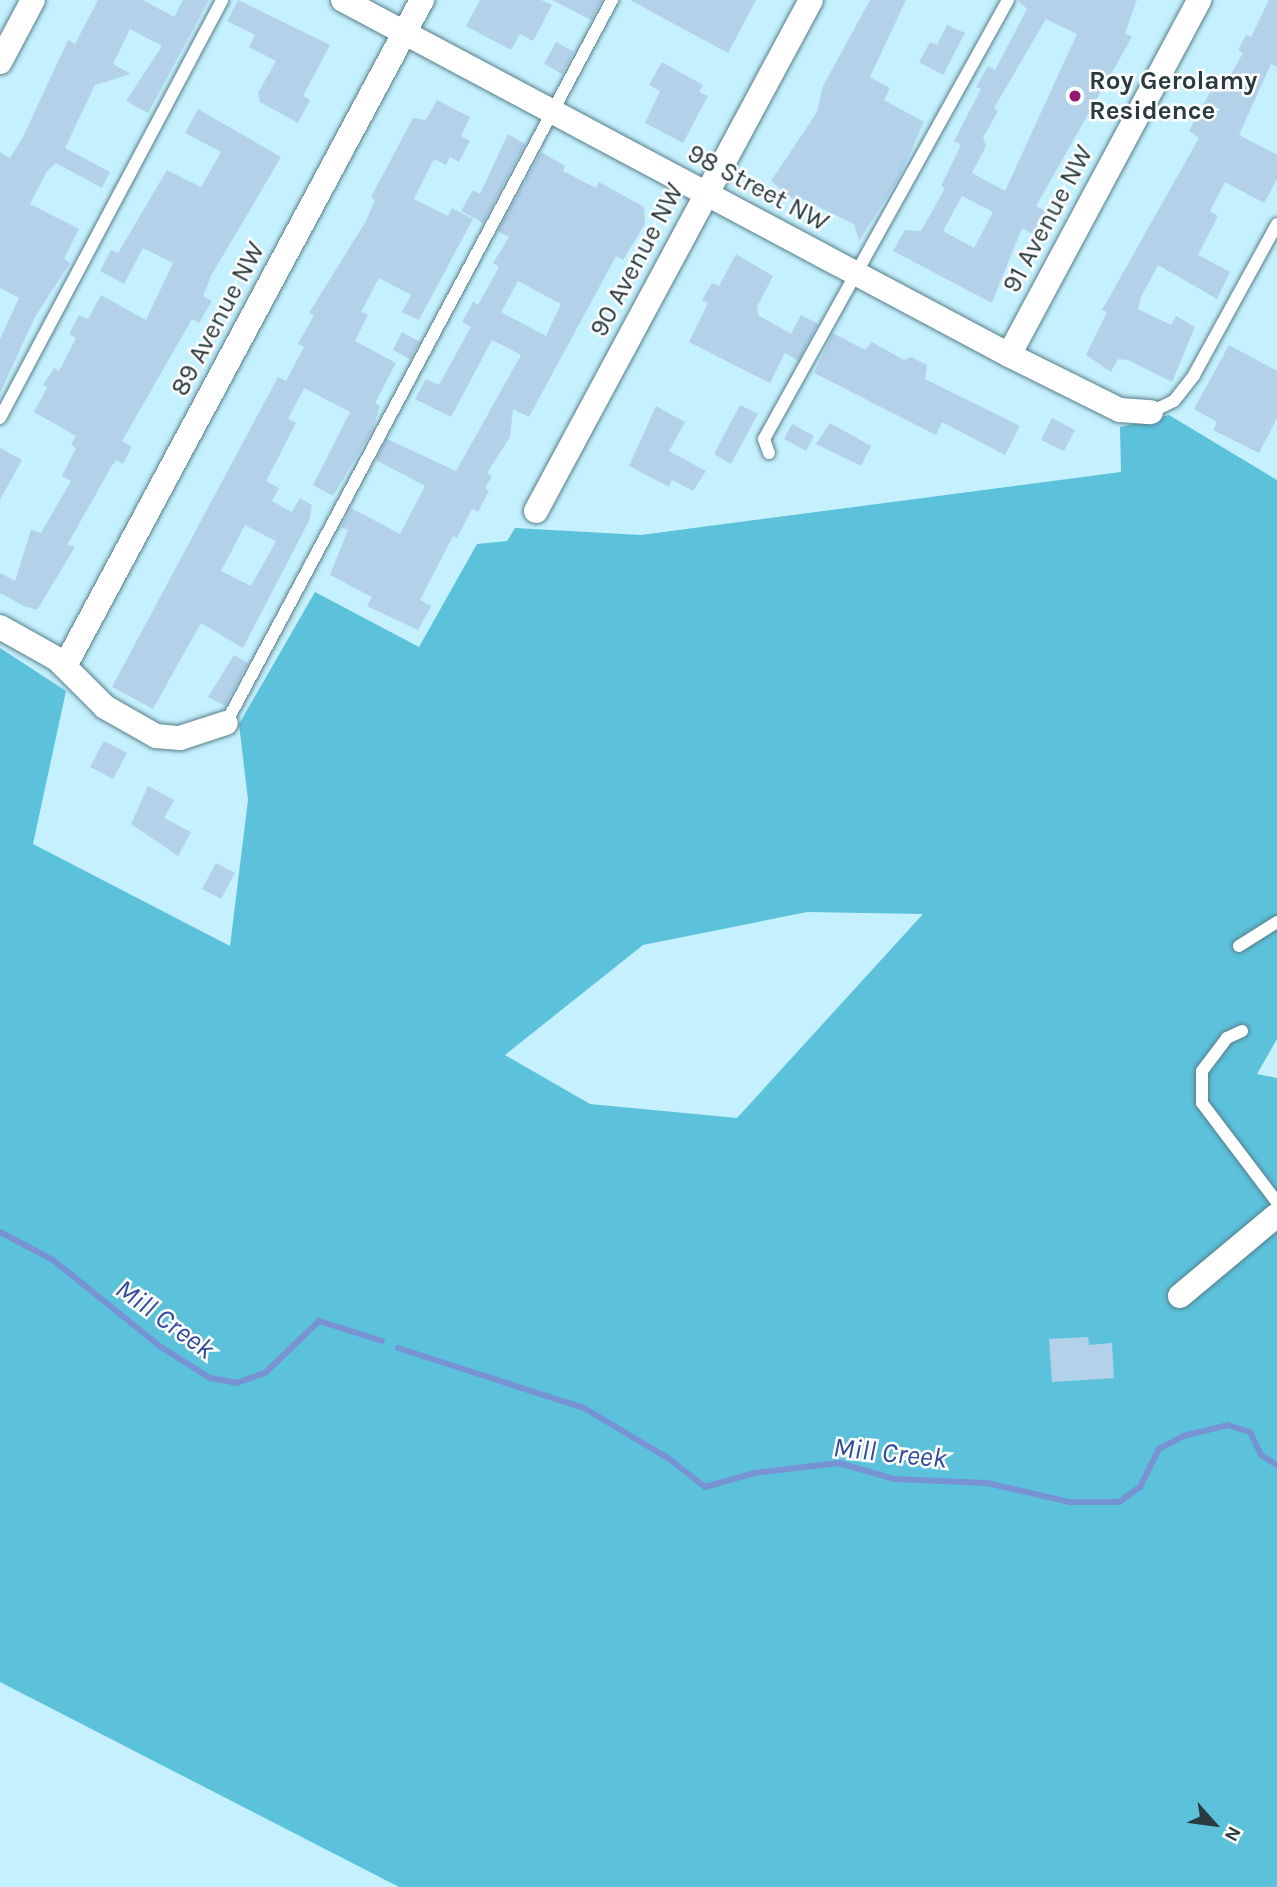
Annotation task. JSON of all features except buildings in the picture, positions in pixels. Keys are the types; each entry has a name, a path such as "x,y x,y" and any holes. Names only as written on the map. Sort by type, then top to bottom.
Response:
{"street":[{"path":"0,62 33,0"},
{"name":"98 Street NW","path":"343,0 1009,355 1120,410 1151,412"},
{"name":"89 Avenue NW","path":"65,666 422,0"},
{"name":"90 Avenue NW","path":"536,512 811,0"},
{"name":"91 Avenue NW","path":"1009,355 1199,0"},
{"path":"0,628 65,666 105,707 156,736 180,738 226,723"},
{"path":"1180,1296 1277,1214"}],"lane":[{"path":"0,418 222,0"},
{"path":"226,723 612,0"},
{"path":"769,453 764,439 846,288 859,275 1008,0"},
{"path":"1151,412 1174,401 1194,375 1277,224"},
{"path":"1239,946 1277,922"},
{"path":"1242,1031 1227,1038 1202,1071 1202,1103 1277,1202"}],"shaded area":[{"path":"1169,415 1277,480 1277,1039 1257,1074 1277,1078 1277,1887 399,1887 0,1682 0,648 66,691 33,844 230,946 248,800 239,724 315,592 419,647 477,544 507,541 515,528 641,535 1121,472 1120,427","holes":["807,912 923,914 737,1118 590,1104 505,1055 643,945"]}],"waterway":[{"name":"Mill Creek","path":"0,1232 53,1260 161,1347 210,1378 237,1383 265,1373 319,1321 382,1341"},
{"name":"Mill Creek","path":"398,1348 584,1408 668,1458 705,1487 754,1473 839,1463 894,1479 987,1483 1069,1502 1119,1502 1140,1487 1159,1449 1183,1436 1228,1425 1250,1432 1261,1455 1277,1465"}],"place":[{"name":"Roy Gerolamy Residence","path":"1075,96"}]}
